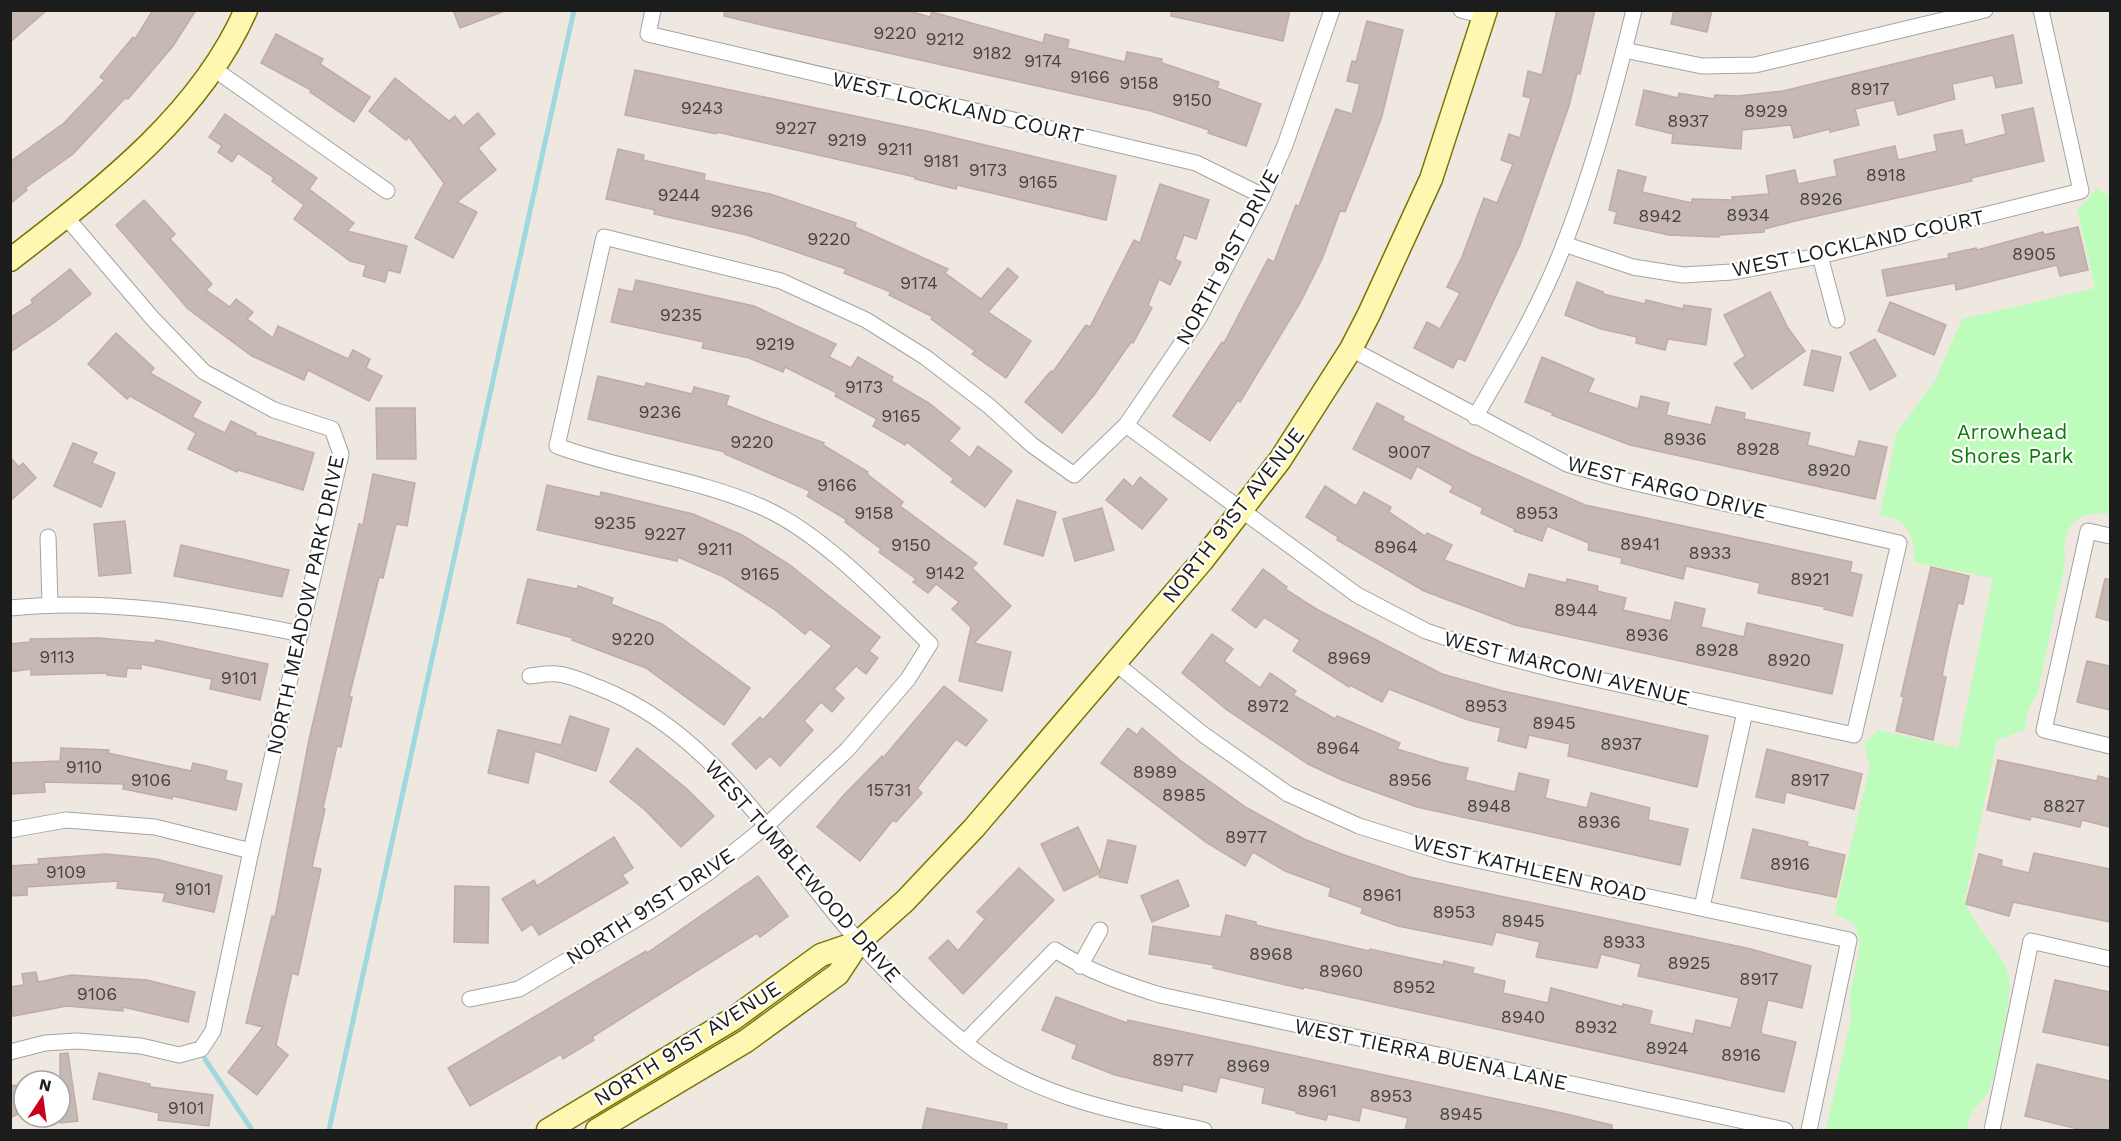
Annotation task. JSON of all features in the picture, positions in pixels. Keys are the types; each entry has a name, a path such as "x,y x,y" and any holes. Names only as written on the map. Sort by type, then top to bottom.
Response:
{"main road":[{"path":"10,260 66,217 180,112 214,69 246,10"},
{"name":"NORTH 91ST AVENUE","path":"604,1126 746,1041 800,1004 838,974 859,942 949,857 1115,663 1241,510 1280,460 1351,349 1388,277 1431,179 1485,13"},
{"name":"NORTH 91ST AVENUE","path":"548,1131 733,1019 821,955 859,942"},
{"path":"598,1099 604,1126"}],"street":[{"name":"WEST LOCKLAND COURT","path":"653,10 648,34 1196,163 1263,196"},
{"name":"NORTH 91ST DRIVE","path":"470,999 519,989 699,879 766,826 847,750 908,679 930,644 806,533 765,508 709,488 596,460 557,446 604,237 781,281 866,320 925,357 988,406 1032,445 1074,475 1126,425 1199,318 1263,196 1285,145 1332,10"},
{"path":"1461,10 1485,13"},
{"path":"1475,417 1515,351 1564,244 1598,145 1634,10"},
{"path":"1624,50 1702,66 1755,65 1985,10"},
{"name":"WEST LOCKLAND COURT","path":"1564,244 1633,267 1683,276 1732,272 1820,256 2081,191 2041,10"},
{"path":"214,69 387,191"},
{"name":"NORTH MEADOW PARK DRIVE","path":"10,1052 45,1043 77,1041 141,1046 179,1055 201,1049 213,1031 251,851 341,454 333,429 274,410 204,372 153,319 66,217"},
{"path":"1820,256 1837,320"},
{"name":"WEST FARGO DRIVE","path":"1351,349 1567,464 1627,481 1899,543 1854,735"},
{"name":"WEST MARCONI AVENUE","path":"1126,425 1357,595 1426,631 1563,672 1854,735"},
{"path":"2110,536 2088,531 2044,730 2110,746"},
{"path":"48,537 50,604"},
{"path":"10,608 50,604 121,605 210,615 301,634"},
{"name":"WEST KATHLEEN ROAD","path":"1115,663 1203,735 1288,794 1359,826 1449,854 1849,940 1809,1131"},
{"name":"WEST TUMBLEWOOD DRIVE","path":"530,676 559,674 617,694 650,713 688,742 766,826 859,942 964,1042 1011,1074 1055,1094 1204,1131"},
{"path":"1702,907 1745,712"},
{"path":"10,830 66,820 155,827 251,851"},
{"path":"1080,966 1100,930"},
{"path":"1992,1131 2031,941 2110,959"},
{"name":"WEST TIERRA BUENA LANE","path":"964,1042 1055,950 1080,966 1109,979 1160,995 1785,1131"}],"green space":[{"name":"Arrowhead Shores Park","path":"2096,188 2110,196 2110,504 2108,514 2085,515 2071,524 2065,540 2065,563 2038,691 2027,713 2025,730 1997,740 1965,899 1975,922 2004,963 2010,987 1989,1091 1969,1118 1968,1130 1826,1130 1852,1015 1851,987 1858,956 1857,930 1849,921 1834,915 1870,766 1864,745 1878,730 1958,748 1993,578 1914,562 1913,544 1908,530 1897,520 1880,516 1896,434 1936,379 1962,319 2095,288 2077,209 2087,201"}],"building":[{"path":"10,10 47,10 10,42"},
{"path":"153,10 196,10 173,46 128,99 125,98 73,154 25,188 27,190 10,204 10,162 64,123 105,80 100,77 133,37 135,39"},
{"path":"453,10 502,10 502,12 460,28"},
{"path":"725,10 906,10 930,17 932,12 1043,43 1045,34 1069,40 1067,48 1125,62 1127,52 1162,59 1162,63 1219,82 1217,88 1261,104 1246,146 1208,133 1209,130 1151,111 724,16"},
{"path":"1172,10 1290,10 1283,41 1171,16"},
{"path":"1557,10 1595,10 1580,74 1577,73 1569,106 1520,245 1465,361 1458,358 1453,368 1414,348 1427,322 1440,329 1460,293 1447,287 1462,257 1484,198 1497,203 1513,164 1501,160 1509,134 1520,138 1531,98 1523,96 1528,71 1542,75"},
{"path":"1674,10 1712,10 1707,32 1671,24"},
{"path":"1367,21 1403,30 1382,116 1365,162 1345,212 1340,211 1322,259 1300,303 1240,402 1238,400 1210,441 1173,416 1222,342 1224,343 1268,259 1274,262 1296,205 1299,206 1336,109 1352,114 1360,84 1347,81 1352,61 1356,62"},
{"path":"276,34 323,59 320,64 370,97 354,122 310,92 311,90 261,63"},
{"path":"2013,35 2022,83 1996,88 1993,75 1952,84 1955,99 1898,115 1894,100 1855,109 1859,125 1830,132 1830,129 1794,138 1791,125 1742,130 1741,149 1672,143 1673,134 1636,125 1644,90 1678,98 1679,93 1714,99 1715,95 1738,96 1783,91"},
{"path":"635,70 926,131 1116,176 1106,220 957,185 956,189 915,179 915,177 717,132 716,134 625,115"},
{"path":"395,78 449,121 455,116 463,126 478,113 495,134 478,148 496,170 457,202 477,212 453,258 415,238 444,183 409,137 406,140 369,111"},
{"path":"2033,108 2044,161 1971,178 1972,181 1795,221 1764,229 1764,232 1719,235 1719,237 1669,235 1614,223 1617,212 1609,210 1618,170 1646,177 1642,192 1692,203 1692,199 1733,200 1732,197 1769,194 1766,176 1795,170 1798,184 1837,176 1834,160 1895,146 1898,160 1937,151 1934,135 1962,130 1965,145 2006,134 2002,115"},
{"path":"225,114 317,178 309,189 354,223 347,231 407,246 400,273 388,270 385,282 363,276 366,265 350,261 294,219 304,205 272,181 274,178 238,153 232,162 218,152 222,146 209,137"},
{"path":"618,149 644,155 643,160 705,174 704,180 770,194 856,223 855,227 948,269 945,273 981,299 1008,268 1018,277 988,312 1031,341 1006,378 972,354 975,351 931,319 933,317 889,295 891,292 844,273 846,269 747,235 654,214 655,210 606,199"},
{"path":"1160,184 1209,200 1196,239 1184,235 1175,259 1181,262 1170,285 1159,279 1148,305 1152,308 1133,343 1131,342 1094,395 1062,433 1025,402 1051,371 1053,372 1086,325 1090,327 1134,240 1140,243"},
{"path":"144,200 175,234 170,239 212,284 206,290 230,307 236,299 253,312 247,319 273,338 278,326 348,359 353,350 370,359 366,368 382,376 369,401 308,370 304,380 252,356 188,309 116,225"},
{"path":"2078,227 2088,270 2060,276 2057,265 1956,290 1955,283 1887,296 1882,270 1949,258 1948,254 1976,248 1977,250 2043,232 2044,235"},
{"path":"70,269 91,294 51,325 10,352 10,318 33,303 31,300"},
{"path":"636,280 754,306 836,344 829,357 851,368 858,357 893,377 891,381 929,403 960,428 949,441 970,458 978,446 1012,471 985,507 951,482 954,479 907,442 905,445 873,426 877,419 835,396 837,393 785,367 783,372 749,358 702,348 704,342 611,322 619,289 633,292"},
{"path":"1577,282 1603,292 1603,294 1645,304 1646,300 1683,309 1684,305 1711,309 1706,345 1668,339 1665,350 1636,343 1637,337 1601,329 1565,315"},
{"path":"1770,292 1788,328 1805,351 1752,389 1734,364 1745,356 1724,315"},
{"path":"1890,302 1946,325 1934,355 1878,331"},
{"path":"116,333 154,368 150,373 201,402 192,417 225,433 231,421 256,433 255,435 314,453 303,490 238,470 237,472 188,449 196,433 130,396 127,399 88,364"},
{"path":"1875,339 1896,376 1870,390 1850,353"},
{"path":"1812,350 1841,357 1833,391 1804,385"},
{"path":"1542,357 1594,379 1588,392 1638,409 1641,396 1669,403 1666,415 1711,425 1716,407 1745,413 1744,419 1810,433 1807,445 1855,457 1859,441 1887,447 1875,499 1630,445 1552,415 1553,413 1525,402"},
{"path":"598,376 645,387 646,383 692,394 694,387 729,396 726,405 824,443 823,445 868,472 867,474 903,502 900,506 977,563 972,568 1011,606 974,643 1011,652 1002,691 959,681 971,627 952,609 959,602 936,584 928,593 913,582 916,579 879,552 881,549 845,522 847,520 807,496 810,491 725,454 725,452 588,419"},
{"path":"1377,403 1404,417 1402,420 1470,454 1585,505 1852,562 1850,572 1862,575 1852,616 1824,609 1825,607 1758,593 1760,583 1686,566 1683,579 1621,563 1622,558 1588,550 1589,543 1547,526 1542,541 1514,531 1515,529 1481,513 1483,508 1450,492 1453,486 1417,466 1411,479 1353,449"},
{"path":"376,408 415,408 416,459 377,459"},
{"path":"73,443 97,453 92,463 115,473 101,507 54,486"},
{"path":"10,457 19,467 23,463 36,478 10,501"},
{"path":"373,474 415,483 407,526 396,524 383,578 379,577 349,697 352,697 341,747 337,746 323,808 325,809 312,867 321,869 298,975 292,973 276,1045 288,1055 257,1095 228,1072 263,1027 246,1023 272,916 275,917 309,740 359,524 363,525"},
{"path":"1140,477 1167,499 1142,529 1106,500 1124,479 1133,487"},
{"path":"547,485 600,497 601,492 693,514 742,535 790,565 880,637 869,651 878,658 866,674 856,666 834,689 844,698 832,712 821,702 804,721 813,730 780,766 770,756 756,769 732,744 760,717 763,720 832,646 810,629 805,634 774,609 724,577 678,557 677,561 537,530"},
{"path":"1325,486 1356,506 1364,492 1391,507 1389,512 1425,536 1427,533 1452,545 1444,560 1525,589 1529,574 1566,583 1567,579 1598,586 1597,591 1626,598 1623,610 1671,621 1675,602 1705,609 1701,627 1744,637 1747,623 1843,645 1832,694 1515,625 1424,591 1337,540 1338,537 1306,517"},
{"path":"1017,500 1056,512 1043,556 1004,544"},
{"path":"1102,508 1114,550 1075,561 1063,519"},
{"path":"125,521 131,573 99,576 94,524"},
{"path":"181,545 289,570 282,597 174,576"},
{"path":"1931,567 1969,576 1963,604 1958,603 1949,642 1942,676 1946,677 1933,740 1896,731 1904,697 1901,696"},
{"path":"1263,569 1287,587 1285,589 1318,610 1442,674 1503,691 1708,736 1697,787 1568,756 1570,744 1529,735 1526,748 1498,741 1501,728 1468,720 1389,689 1382,702 1350,685 1349,687 1293,651 1300,640 1264,617 1256,628 1232,610"},
{"path":"528,579 577,589 578,586 613,598 611,604 662,624 750,688 724,725 646,668 572,640 573,638 517,623"},
{"path":"2105,579 2110,579 2110,621 2096,617"},
{"path":"1212,634 1233,649 1224,661 1260,688 1270,673 1296,691 1293,695 1335,719 1337,716 1400,743 1397,749 1468,768 1465,780 1515,792 1519,773 1549,780 1545,798 1587,808 1591,793 1650,808 1648,820 1688,829 1680,865 1417,807 1342,780 1308,764 1227,710 1182,673"},
{"path":"99,638 155,643 156,640 268,664 260,700 210,689 212,679 141,664 141,669 127,668 126,677 107,675 107,673 31,675 31,669 10,672 10,644 30,642 30,639"},
{"path":"2087,661 2110,666 2110,710 2077,702"},
{"path":"944,686 987,720 966,746 956,739 917,788 922,793 896,822 893,820 860,861 817,827 843,796 882,756 883,758"},
{"path":"570,716 609,729 596,771 535,751 528,783 488,773 498,730 561,745"},
{"path":"1128,728 1137,735 1142,728 1181,761 1247,808 1304,839 1344,855 1410,877 1751,949 1811,966 1802,1008 1768,1000 1761,1030 1762,1034 1796,1042 1784,1092 1304,987 1303,989 1213,968 1214,965 1149,954 1153,926 1221,937 1226,915 1256,922 1256,925 1369,951 1370,949 1443,965 1444,961 1474,968 1472,973 1505,981 1503,993 1548,1003 1551,988 1623,1007 1623,1004 1652,1011 1649,1024 1693,1034 1696,1020 1731,1028 1739,998 1638,976 1641,964 1601,954 1597,968 1536,957 1540,942 1496,932 1492,945 1398,926 1361,913 1363,908 1329,896 1331,888 1285,871 1253,852 1245,866 1207,843 1101,763"},
{"path":"61,748 109,750 108,753 191,771 193,763 227,771 225,780 242,784 236,810 173,796 172,799 123,789 124,784 44,782 45,792 10,794 10,763 60,761"},
{"path":"637,748 687,789 714,816 681,847 644,809 610,782"},
{"path":"1767,749 1862,774 1854,809 1786,792 1784,803 1756,797"},
{"path":"1998,760 2097,781 2098,776 2110,779 2110,827 2082,820 2080,827 2031,816 2030,820 1987,810"},
{"path":"1078,827 1100,872 1108,840 1136,846 1127,883 1099,877 1100,873 1064,891 1041,844"},
{"path":"1753,829 1808,842 1807,846 1845,855 1836,897 1741,878"},
{"path":"614,837 633,868 622,875 628,883 539,935 532,924 522,931 502,899 534,880 537,886"},
{"path":"2034,853 2110,869 2110,922 2013,902 2009,916 1966,904 1979,854 2002,860 2001,866 2029,873"},
{"path":"106,854 156,859 222,876 214,912 163,901 165,893 117,888 118,881 27,887 27,895 10,896 10,866 39,864 38,859"},
{"path":"1019,868 1054,900 963,994 929,958 948,940 958,951 985,919 977,912"},
{"path":"758,876 788,916 760,937 757,933 592,1037 594,1040 563,1059 561,1054 470,1106 448,1068 646,951 647,953"},
{"path":"1178,880 1189,906 1152,922 1141,896"},
{"path":"455,886 489,887 488,943 454,942"},
{"path":"36,972 38,982 71,975 147,980 195,992 188,1022 123,1007 123,1011 67,1006 13,1016 10,987 24,985 22,974"},
{"path":"2055,980 2110,992 2110,1046 2043,1032"},
{"path":"1056,997 1127,1023 1128,1020 1562,1113 1612,1125 1612,1131 1405,1131 1408,1118 1362,1107 1359,1121 1328,1114 1326,1120 1262,1103 1265,1088 1220,1077 1216,1092 1183,1084 1182,1091 1115,1075 1072,1058 1077,1045 1042,1030"},
{"path":"68,1053 70,1069 60,1069 60,1054"},
{"path":"2037,1064 2110,1081 2110,1131 2086,1131 2025,1116"},
{"path":"99,1073 150,1084 150,1087 213,1095 209,1126 158,1120 159,1113 93,1099"},
{"path":"72,1080 78,1121 72,1122"},
{"path":"10,1086 12,1086 12,1117 10,1118"},
{"path":"927,1108 1007,1124 1006,1131 922,1131"}],"waterway":[{"path":"329,1130 574,10"},
{"path":"205,1059 252,1130"}]}
